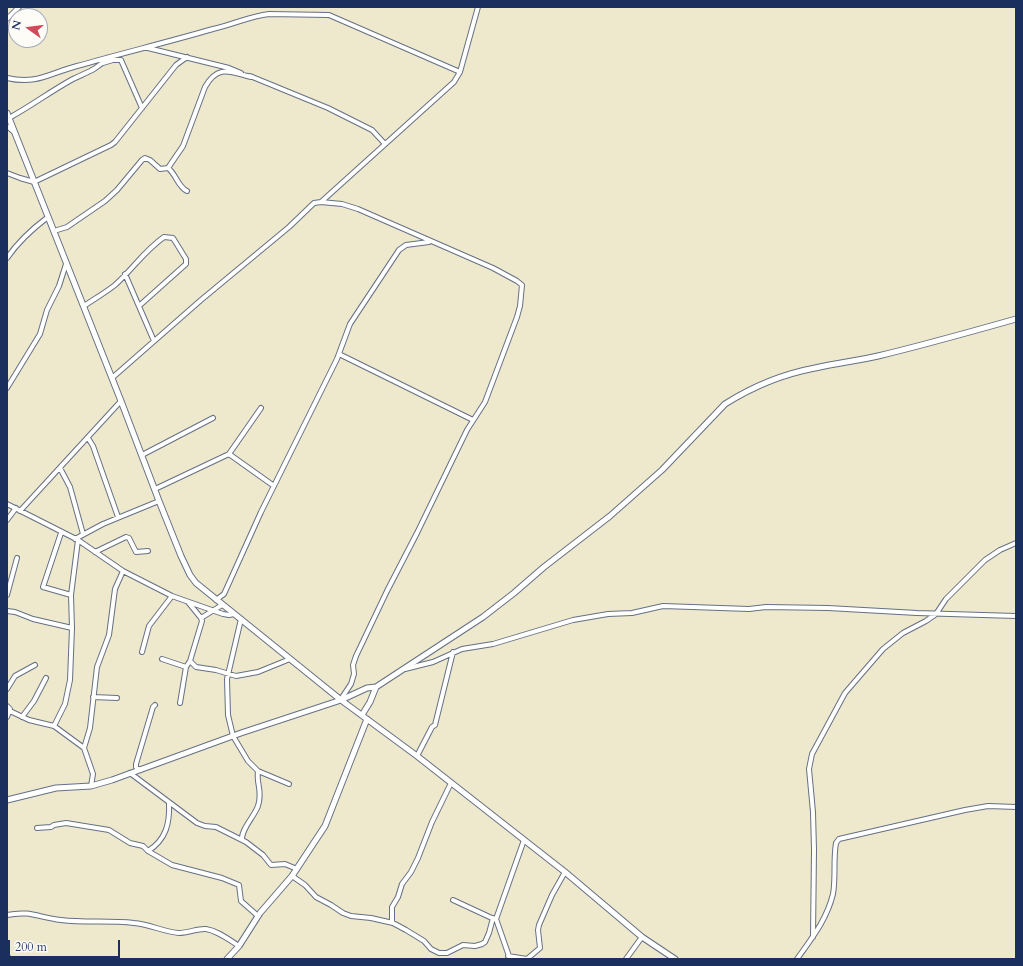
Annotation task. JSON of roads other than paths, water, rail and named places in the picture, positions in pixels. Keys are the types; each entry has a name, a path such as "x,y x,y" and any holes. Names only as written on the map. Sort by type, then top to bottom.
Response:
{"street":[{"path":"7,19 19,7"},
{"path":"321,202 454,82 460,72 478,7"},
{"path":"7,78 32,81 107,58 260,15 324,14 460,72"},
{"path":"146,47 229,68 328,108 372,130 386,144"},
{"path":"7,172 34,182 111,145 115,142 176,65 187,57"},
{"path":"107,58 96,68 73,79 26,109 8,115 181,556 190,575 196,583 222,605 341,700 417,756 565,872 642,937 675,959"},
{"path":"102,63 113,60 121,60 142,108"},
{"path":"54,231 67,227 105,201 146,158 160,169 163,170 168,168 183,146 198,104 210,79 220,71 251,77"},
{"path":"7,126 14,132"},
{"path":"168,168 173,173 182,188 187,191"},
{"path":"112,378 200,300 289,227 314,203 321,202 348,206 493,268 522,285 517,316 485,402 467,430 387,591 356,656 353,665 354,674 351,684 341,700"},
{"path":"7,258 36,226 48,217"},
{"path":"84,306 115,284 144,253 164,237 173,238 186,259 186,264 139,306"},
{"path":"216,600 224,594 261,512 339,354 350,324 399,250 406,245 430,242"},
{"path":"7,388 40,334 47,310 59,286 66,264"},
{"path":"125,274 154,341"},
{"path":"7,800 56,788 92,786 233,736 341,700 367,688 376,687 483,617 610,516 662,470 725,404 732,399 757,386 791,373 815,367 852,362 912,348 1016,319"},
{"path":"339,354 473,420"},
{"path":"20,511 121,401"},
{"path":"155,489 229,454 261,408"},
{"path":"142,455 214,418"},
{"path":"88,438 93,446 118,517"},
{"path":"229,454 274,486"},
{"path":"60,468 70,487 83,534"},
{"path":"54,726 65,704 70,680 72,628 71,595 76,540 83,534 118,517 159,500"},
{"path":"7,504 76,540 123,571 172,596 225,615 234,614"},
{"path":"7,520 16,508"},
{"path":"61,533 43,587 71,595"},
{"path":"95,552 126,537 136,552 148,551"},
{"path":"813,937 814,850 813,812 809,769 812,754 845,693 883,650 903,633 936,614 946,599 985,560 1000,550 1016,543"},
{"path":"7,595 17,558"},
{"path":"84,748 90,728 97,667 109,635 115,589 123,571"},
{"path":"142,652 149,626 172,596"},
{"path":"180,703 186,667 190,661 201,627 201,618 188,602"},
{"path":"201,618 222,605"},
{"path":"405,669 434,662 462,649 493,644 573,620 608,614 632,613 662,606 749,609 766,607 828,608 936,614 1016,616"},
{"path":"7,611 72,628"},
{"path":"241,619 228,673 227,685 228,715 233,736 248,761 258,770 289,784"},
{"path":"417,756 432,727 435,725 453,652"},
{"path":"162,659 186,667"},
{"path":"190,661 196,667 211,668 236,676 253,674 290,659"},
{"path":"7,689 15,676 36,665"},
{"path":"22,717 34,701 46,678"},
{"path":"362,715 370,702 376,687"},
{"path":"93,697 117,698"},
{"path":"140,770 136,767 136,764 153,707 155,705"},
{"path":"7,706 10,711 22,717 54,726 84,748 91,768 92,786"},
{"path":"7,717 10,711"},
{"path":"227,959 239,946 258,916 297,870 329,819 367,719"},
{"path":"242,840 242,833 253,818 260,799 261,792 257,776 258,770"},
{"path":"130,773 197,823 205,826 216,827 242,840 263,854 271,864 285,864 297,870"},
{"path":"392,923 392,907 397,899 402,884 418,858 450,783"},
{"path":"148,851 159,842 166,831 169,803"},
{"path":"797,959 823,922 830,902 833,892 836,843 839,839 965,810 988,806 1016,807"},
{"path":"37,828 51,827 54,824 66,823 109,830 130,843 143,846 148,851 172,865 222,878 239,885 241,901 258,916"},
{"path":"292,876 305,885 316,897 343,913 351,916 371,918 392,923 424,941 435,952 444,953 463,945 478,946 485,942 524,840"},
{"path":"452,900 495,919 509,957 528,959 540,948 538,930 539,925 552,895 565,872"},
{"path":"7,915 21,912 69,921 135,923 178,933 189,933 206,929 217,932 239,946"},
{"path":"626,959 642,937"},
{"path":"447,959 451,951"},
{"path":"7,956 10,959"}]}
